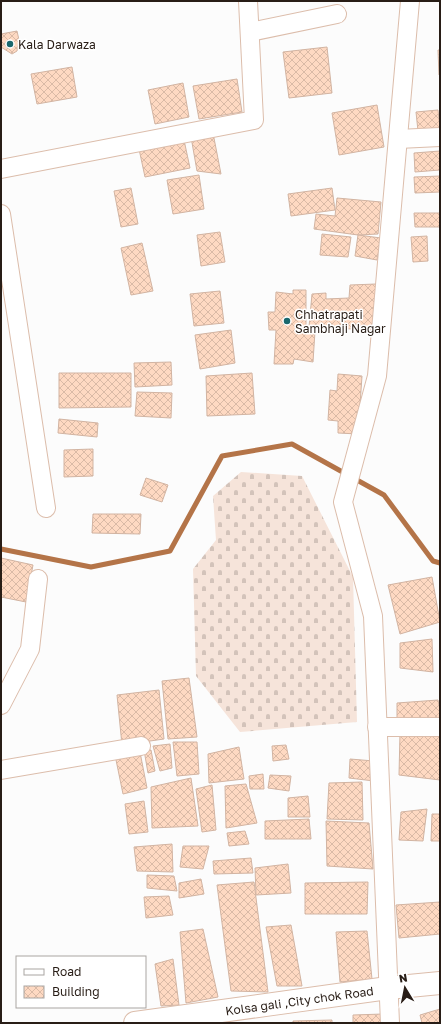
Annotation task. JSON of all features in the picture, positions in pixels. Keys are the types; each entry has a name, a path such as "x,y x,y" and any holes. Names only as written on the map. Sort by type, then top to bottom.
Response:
{"street":[{"path":"1,169 254,120 248,1"},
{"path":"390,1023 373,616 343,502 377,376 410,1"},
{"path":"250,32 337,14"},
{"path":"398,139 440,137"},
{"path":"1,214 46,508"},
{"path":"1,705 30,649 38,579"},
{"path":"377,727 440,727"},
{"path":"1,770 141,746"},
{"name":"Kolsa gali ,City chok Road","path":"135,1023 388,988 440,983"}],"green space":[{"path":"241,472 302,476 353,577 357,722 240,732 196,676 193,569 216,540 213,496"}],"building":[{"name":"Kala Darwaza","path":"17,31 19,40 17,51 12,54 1,47 1,34"},
{"path":"327,47 332,93 289,98 283,52"},
{"path":"438,50 440,50 440,75 439,75"},
{"path":"72,67 77,97 37,104 31,74"},
{"path":"237,79 242,112 199,119 193,86"},
{"path":"183,83 189,117 155,124 148,90"},
{"path":"377,105 384,147 339,155 332,113"},
{"path":"438,110 440,128 418,131 416,112"},
{"path":"213,133 221,174 197,171 191,137"},
{"path":"184,140 190,168 145,177 139,149"},
{"path":"440,151 440,170 415,172 414,153"},
{"path":"199,175 204,209 173,214 167,180"},
{"path":"440,176 440,192 415,193 414,177"},
{"path":"131,188 138,224 121,227 114,191"},
{"path":"332,188 335,210 291,216 288,194"},
{"path":"337,198 381,202 378,234 358,235 314,229 316,214 335,216"},
{"path":"414,213 440,213 440,227 415,227"},
{"path":"220,232 225,262 201,266 197,235"},
{"path":"322,234 351,237 348,257 320,255"},
{"path":"358,235 381,238 377,260 355,256"},
{"path":"427,236 428,261 413,262 411,237"},
{"path":"142,243 153,291 131,295 121,248"},
{"path":"376,284 374,330 309,327 312,294 326,293 326,299 349,298 350,285"},
{"name":"Chhatrapati Sambhaji Nagar","path":"293,290 306,290 306,332 315,331 313,362 294,359 293,364 274,364 276,330 269,330 268,312 275,312 276,292 293,294"},
{"path":"220,291 224,323 194,326 190,294"},
{"path":"231,330 235,363 200,369 195,335"},
{"path":"171,362 172,385 135,387 134,363"},
{"path":"59,373 131,373 131,407 59,408"},
{"path":"252,373 255,414 207,416 206,376"},
{"path":"338,374 362,376 358,434 338,433 338,421 328,420 330,390 337,391"},
{"path":"137,392 172,393 171,418 135,416"},
{"path":"59,419 98,423 97,437 58,433"},
{"path":"93,449 93,476 64,477 64,450"},
{"path":"146,478 168,485 162,502 140,495"},
{"path":"93,514 141,514 140,534 92,533"},
{"path":"1,558 33,565 26,602 1,597"},
{"path":"432,577 440,622 400,634 388,585"},
{"path":"432,639 433,672 400,668 400,643"},
{"path":"189,678 197,737 168,739 162,681"},
{"path":"159,690 164,739 122,745 117,695"},
{"path":"438,700 440,723 397,722 397,703"},
{"path":"400,733 440,735 440,780 399,775"},
{"path":"173,742 197,742 199,774 177,776"},
{"path":"170,744 172,768 160,771 153,746"},
{"path":"286,745 289,759 273,761 272,746"},
{"path":"239,747 244,779 209,783 208,754"},
{"path":"144,750 151,750 155,771 148,773"},
{"path":"140,752 147,788 123,794 115,755"},
{"path":"350,759 374,761 374,781 349,778"},
{"path":"263,774 264,789 250,789 249,776"},
{"path":"270,775 291,776 289,791 268,788"},
{"path":"191,778 198,826 152,828 151,787"},
{"path":"362,782 363,820 327,819 329,783"},
{"path":"246,784 257,823 226,828 225,786"},
{"path":"212,785 216,830 202,832 196,789"},
{"path":"308,796 310,817 288,817 288,798"},
{"path":"144,801 148,832 129,834 125,804"},
{"path":"427,809 423,841 399,840 401,812"},
{"path":"432,814 440,814 440,841 431,841"},
{"path":"309,819 311,839 265,839 265,821"},
{"path":"326,821 369,823 373,869 327,866"},
{"path":"245,831 249,844 229,846 227,833"},
{"path":"172,844 173,872 137,871 134,847"},
{"path":"183,846 209,846 203,869 180,867"},
{"path":"251,858 253,873 214,874 213,861"},
{"path":"288,864 291,893 256,895 255,868"},
{"path":"147,875 174,876 177,891 147,888"},
{"path":"201,879 204,894 179,898 179,883"},
{"path":"254,882 268,992 231,991 217,885"},
{"path":"368,882 367,914 305,914 305,883"},
{"path":"169,896 173,915 146,918 144,897"},
{"path":"440,902 440,934 399,938 396,905"},
{"path":"291,925 302,986 277,986 266,927"},
{"path":"203,929 218,997 186,1003 180,932"},
{"path":"367,931 372,979 340,982 336,932"},
{"path":"173,959 179,1005 161,1006 155,964"},
{"path":"440,1009 440,1023 422,1023 420,1015"},
{"path":"383,1014 383,1023 353,1023 353,1015"},
{"path":"332,1020 332,1023 293,1023 293,1021"}],"waterway":[{"path":"1,549 91,567 170,551 222,456 292,444 384,495 433,561 440,563"}],"place":[{"name":"Kala Darwaza","path":"10,44"},
{"name":"Chhatrapati Sambhaji Nagar","path":"287,321"}]}
